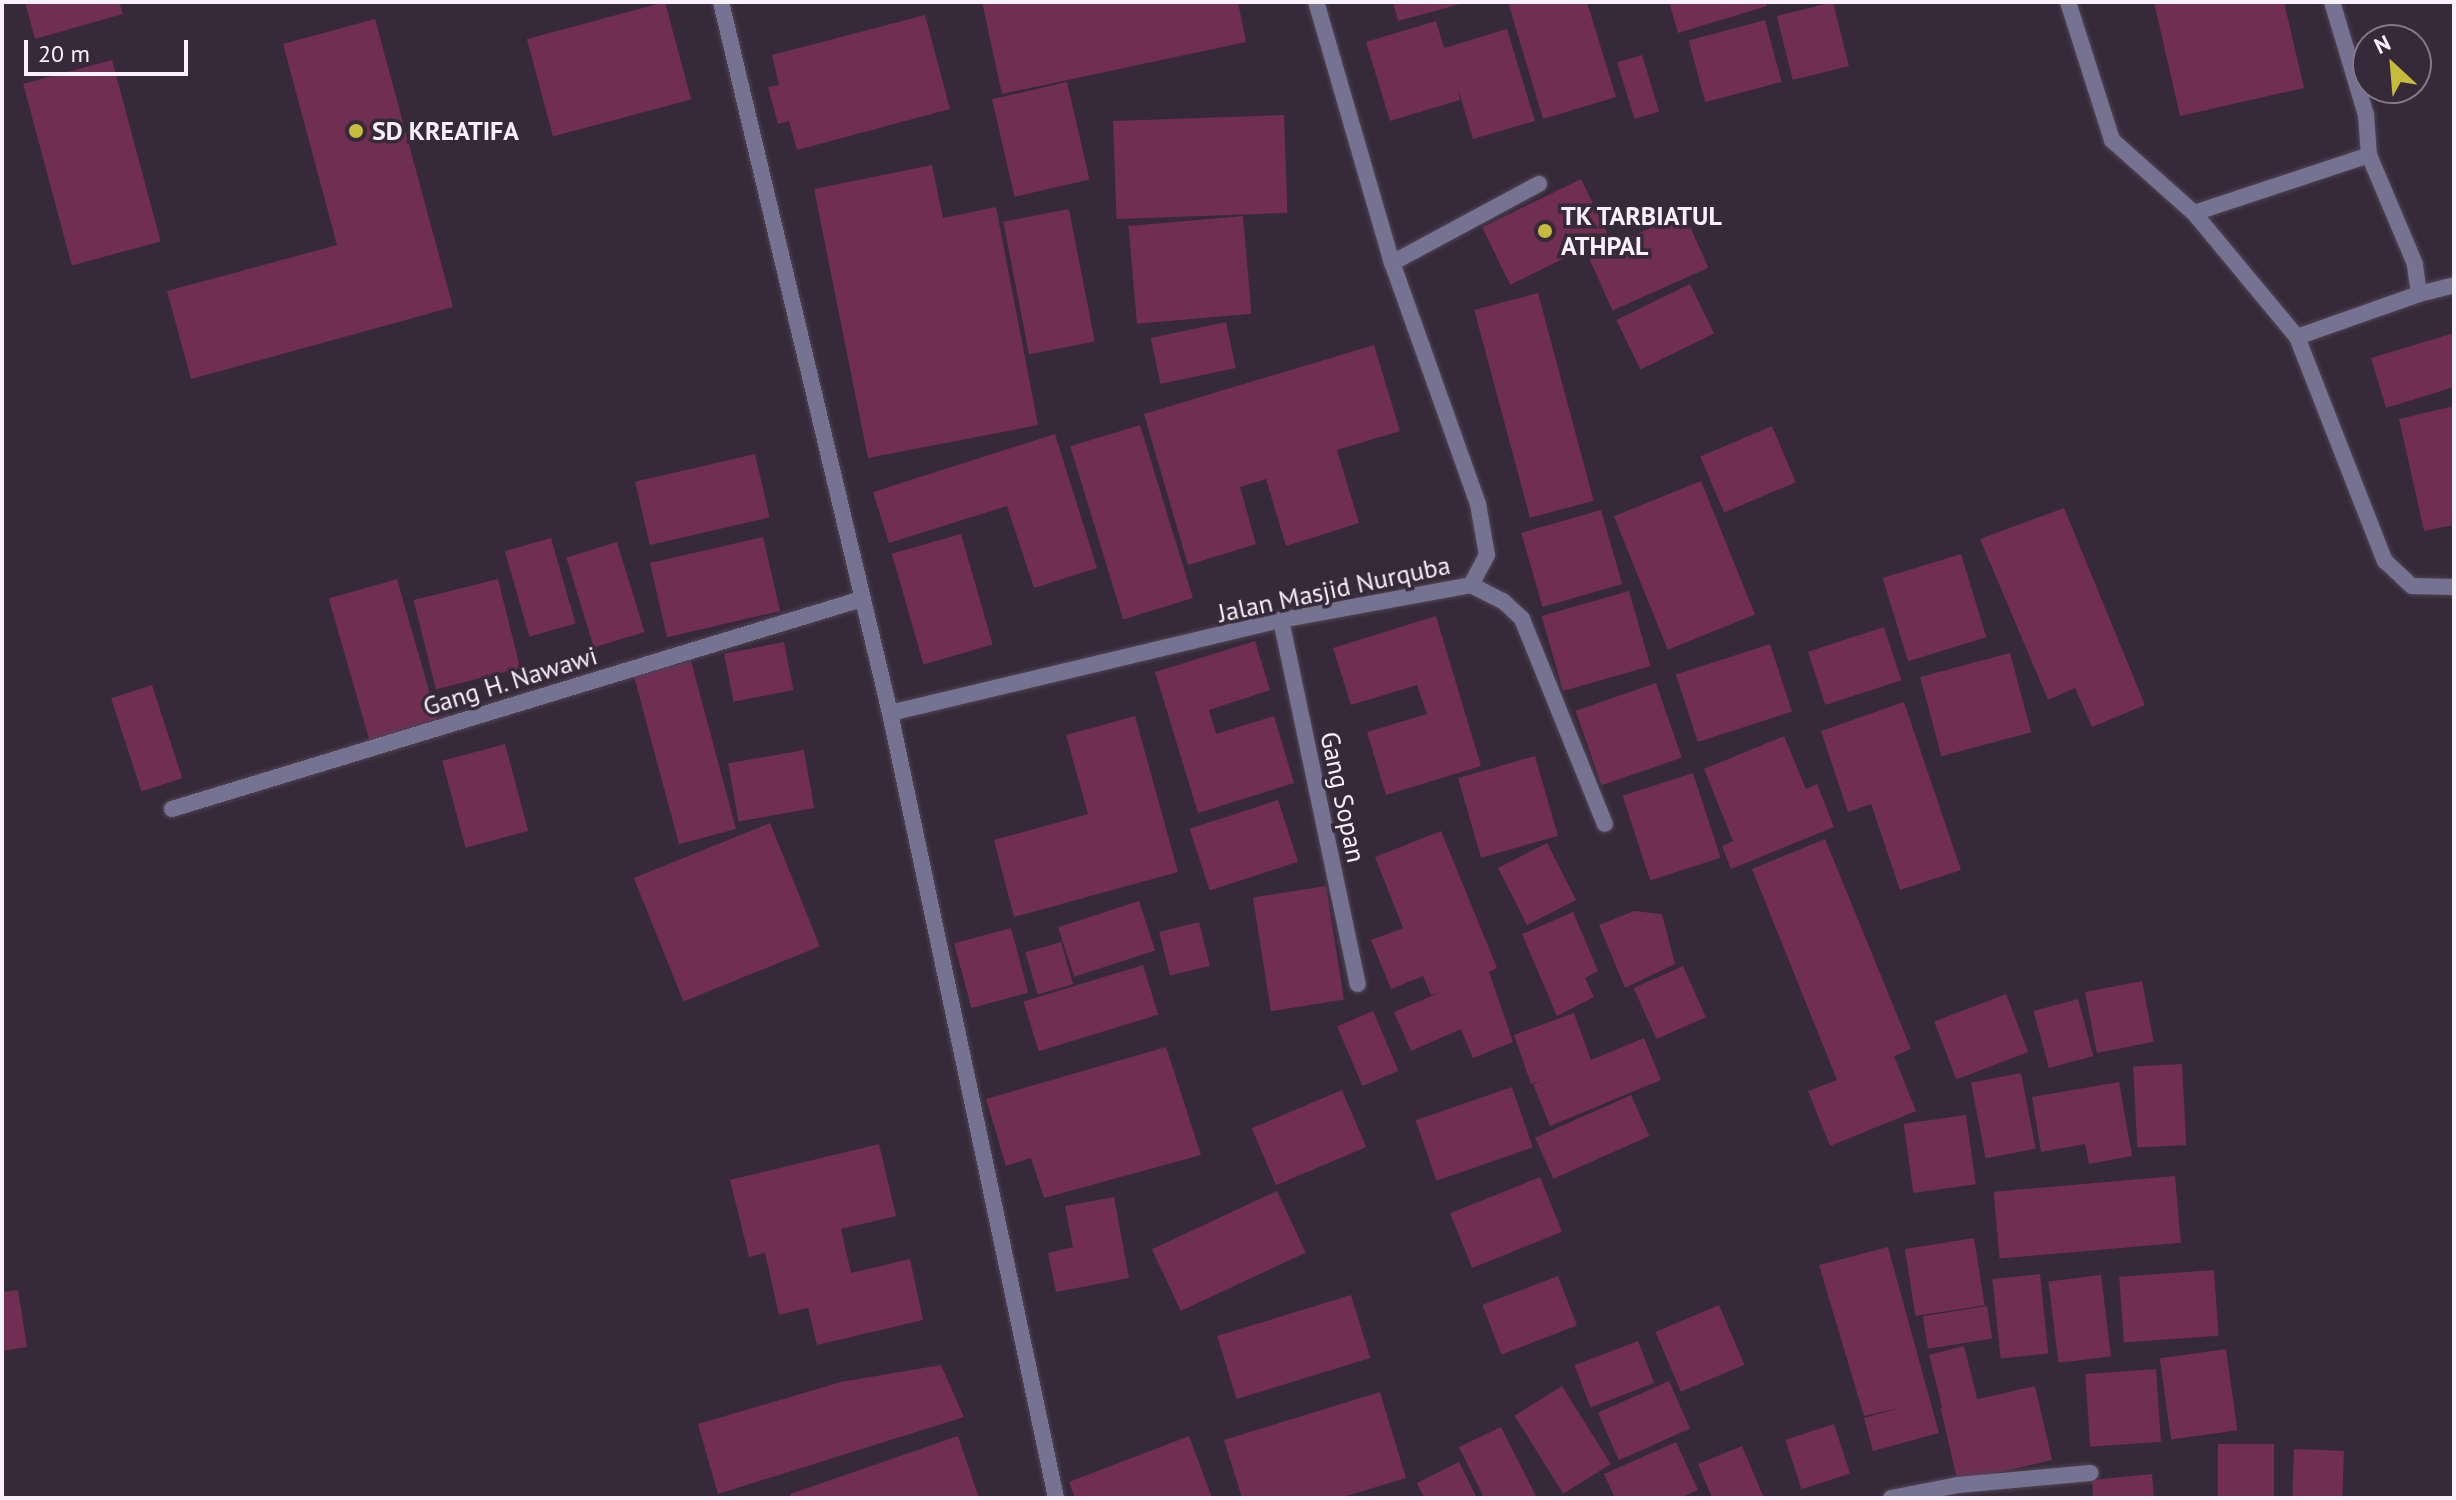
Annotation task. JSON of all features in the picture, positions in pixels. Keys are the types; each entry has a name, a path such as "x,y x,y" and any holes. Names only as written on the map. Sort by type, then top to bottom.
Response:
{"street":[{"path":"721,2 890,713 1056,1498"},
{"name":"Jalan Masjid Nurquba","path":"890,713 1281,620 1471,585 1487,555 1478,504 1392,263 1316,2"},
{"path":"2068,2 2112,140 2194,213 2297,337 2385,561 2412,586 2454,587"},
{"path":"2332,2 2366,115 2369,155 2415,264 2419,294"},
{"path":"2194,213 2369,155"},
{"path":"1392,263 1539,184"},
{"path":"2297,337 2419,294 2454,285"},
{"path":"1471,585 1503,601 1522,619 1605,824"},
{"name":"Gang H. Nawawi","path":"172,809 862,599"},
{"name":"Gang Sopan","path":"1281,620 1358,984"},
{"path":"1891,1498 1958,1485 2090,1473"}],"building":[{"path":"25,2 119,2 123,14 35,39"},
{"path":"665,2 691,100 553,137 527,39"},
{"path":"982,2 1238,2 1246,42 1002,94"},
{"path":"1393,2 1463,2 1464,3 1398,21"},
{"path":"1508,2 1587,2 1616,97 1543,119"},
{"path":"1669,2 1765,2 1767,6 1678,33"},
{"path":"1833,2 1849,66 1793,80 1777,16"},
{"path":"2154,2 2284,2 2304,88 2180,116"},
{"path":"925,15 950,109 797,150 789,121 778,124 768,87 779,85 772,55"},
{"name":"SD KREATIFA","path":"375,19 453,307 191,379 167,291 337,245 283,44"},
{"path":"1765,20 1782,82 1705,102 1689,40"},
{"path":"1436,21 1444,48 1507,29 1535,121 1473,139 1458,89 1460,100 1390,121 1366,42"},
{"path":"1642,55 1659,111 1634,119 1617,63"},
{"path":"112,60 161,242 72,265 23,84"},
{"path":"1067,82 1089,179 1014,197 992,99"},
{"path":"1284,115 1287,213 1117,219 1113,121"},
{"path":"932,165 943,218 996,207 1038,425 868,458 814,189"},
{"name":"TK TARBIATUL ATHPAL","path":"1581,179 1609,237 1510,285 1482,227"},
{"path":"1069,209 1095,342 1029,354 1003,222"},
{"path":"1684,213 1708,268 1612,311 1588,256"},
{"path":"1243,216 1252,314 1137,324 1128,226"},
{"path":"1690,284 1714,333 1640,369 1616,320"},
{"path":"1538,293 1594,501 1530,518 1474,310"},
{"path":"1226,322 1236,368 1160,384 1151,338"},
{"path":"2454,333 2454,387 2386,408 2371,358"},
{"path":"1374,345 1400,431 1337,450 1359,523 1286,546 1266,479 1240,487 1256,544 1188,565 1144,414"},
{"path":"2454,406 2454,525 2424,531 2399,419"},
{"path":"1140,425 1193,598 1123,619 1070,446"},
{"path":"1772,426 1796,482 1724,513 1700,456"},
{"path":"1055,434 1097,568 1034,588 1007,506 889,543 873,492"},
{"path":"755,454 770,517 650,545 635,482"},
{"path":"1701,481 1755,615 1668,650 1614,516"},
{"path":"2064,508 2145,705 2092,727 2075,688 2048,700 1980,539"},
{"path":"1601,510 1622,584 1542,607 1521,533"},
{"path":"961,534 993,645 923,664 892,554"},
{"path":"763,537 780,611 667,637 650,563"},
{"path":"551,538 576,624 529,637 505,551"},
{"path":"617,542 644,632 594,647 566,557"},
{"path":"1961,554 1986,637 1908,661 1883,578"},
{"path":"397,579 438,720 369,740 329,599"},
{"path":"498,579 520,668 436,689 414,600"},
{"path":"1629,591 1650,666 1563,691 1542,616"},
{"path":"1436,616 1481,766 1386,795 1367,732 1427,714 1417,685 1351,705 1333,648"},
{"path":"1884,627 1901,680 1825,705 1808,652"},
{"path":"1255,641 1270,690 1209,710 1216,734 1274,716 1294,783 1198,813 1155,672"},
{"path":"784,642 793,690 733,702 724,654"},
{"path":"1770,644 1792,712 1698,742 1676,675"},
{"path":"2010,653 2031,732 1941,756 1920,677"},
{"path":"691,661 736,829 679,844 634,676"},
{"path":"1656,683 1682,758 1601,785 1576,711"},
{"path":"152,685 182,778 141,791 111,698"},
{"path":"1904,702 1961,870 1900,890 1871,804 1848,812 1821,731"},
{"path":"1135,716 1178,872 1014,917 994,840 1088,814 1066,735"},
{"path":"1784,736 1806,789 1817,784 1834,827 1731,869 1722,846 1733,841 1704,769"},
{"path":"505,744 528,831 466,848 442,761"},
{"path":"804,750 814,808 738,821 728,763"},
{"path":"1535,756 1558,836 1481,858 1458,778"},
{"path":"1693,773 1721,858 1650,881 1623,796"},
{"path":"1278,800 1298,862 1210,891 1190,829"},
{"path":"770,823 820,946 684,1001 634,878"},
{"path":"1441,831 1497,968 1489,972 1513,1042 1473,1058 1461,1029 1411,1051 1394,1012 1441,992 1431,995 1423,976 1391,989 1371,940 1403,928 1375,857"},
{"path":"1825,839 1911,1049 1894,1056 1916,1111 1830,1146 1808,1091 1837,1080 1752,869"},
{"path":"1547,843 1576,900 1527,925 1498,868"},
{"path":"1326,886 1344,1000 1271,1011 1253,898"},
{"path":"1139,901 1155,950 1074,977 1058,927"},
{"path":"1634,911 1662,914 1675,964 1625,988 1599,925"},
{"path":"1573,912 1598,971 1585,978 1594,997 1557,1016 1522,934"},
{"path":"1199,922 1210,966 1170,976 1159,932"},
{"path":"1011,928 1028,993 971,1008 954,943"},
{"path":"1061,942 1073,984 1038,994 1025,952"},
{"path":"1143,965 1158,1015 1039,1051 1023,1002"},
{"path":"1683,966 1706,1017 1656,1039 1634,988"},
{"path":"2142,981 2154,1042 2097,1053 2085,992"},
{"path":"2006,994 2028,1052 1956,1079 1934,1022"},
{"path":"2078,999 2093,1056 2049,1068 2034,1011"},
{"path":"1373,1011 1398,1071 1362,1086 1337,1026"},
{"path":"1574,1013 1591,1060 1644,1038 1661,1080 1550,1126 1533,1084 1548,1078 1531,1084 1514,1035"},
{"path":"1166,1047 1201,1155 1044,1198 1031,1158 1006,1166 986,1099"},
{"path":"2182,1064 2186,1145 2137,1147 2133,1067"},
{"path":"2021,1073 2036,1149 1986,1158 1971,1083"},
{"path":"2119,1082 2132,1156 2089,1164 2085,1144 2041,1152 2032,1097"},
{"path":"1512,1087 1533,1148 1436,1181 1416,1120"},
{"path":"1342,1090 1366,1147 1276,1185 1252,1128"},
{"path":"1631,1095 1649,1136 1553,1179 1535,1138"},
{"path":"1966,1115 1976,1184 1913,1193 1904,1124"},
{"path":"879,1144 896,1216 841,1229 851,1273 910,1259 923,1320 817,1345 808,1308 779,1315 765,1253 749,1257 730,1180"},
{"path":"2175,1176 2181,1243 2000,1259 1994,1192"},
{"path":"1540,1177 1562,1232 1472,1268 1450,1213"},
{"path":"1277,1191 1306,1253 1181,1311 1152,1249"},
{"path":"1114,1197 1129,1278 1056,1292 1048,1253 1073,1247 1065,1206"},
{"path":"1974,1238 1985,1305 1915,1316 1905,1249"},
{"path":"1888,1247 1939,1433 1873,1451 1864,1418 1902,1407 1864,1416 1819,1265"},
{"path":"2214,1270 2219,1336 2124,1342 2119,1277"},
{"path":"2040,1274 2048,1354 2001,1359 1992,1279"},
{"path":"2101,1275 2111,1356 2058,1363 2048,1281"},
{"path":"1558,1276 1577,1325 1501,1355 1482,1305"},
{"path":"18,1290 27,1347 2,1351 2,1292"},
{"path":"1351,1295 1370,1358 1236,1399 1217,1336"},
{"path":"1719,1305 1744,1365 1681,1392 1655,1332"},
{"path":"1987,1306 1992,1339 1928,1349 1923,1316"},
{"path":"1638,1341 1654,1383 1591,1407 1575,1365"},
{"path":"1964,1346 1977,1399 1942,1408 1929,1355"},
{"path":"2226,1349 2237,1430 2171,1440 2160,1358"},
{"path":"941,1365 964,1417 718,1494 698,1424 841,1382"},
{"path":"2156,1369 2161,1442 2090,1447 2085,1374"},
{"path":"1669,1381 1690,1429 1619,1460 1598,1413"},
{"path":"1562,1386 1611,1464 1563,1494 1515,1416"},
{"path":"2035,1386 2052,1460 1958,1482 1940,1408"},
{"path":"1380,1392 1406,1478 1340,1498 1242,1498 1224,1440"},
{"path":"1834,1424 1850,1473 1802,1489 1785,1440"},
{"path":"1501,1427 1537,1498 1484,1498 1459,1447"},
{"path":"958,1436 979,1498 792,1498 790,1494"},
{"path":"1189,1436 1212,1498 1075,1498 1069,1482"},
{"path":"1676,1442 1698,1490 1680,1498 1615,1498 1604,1474"},
{"path":"2218,1444 2274,1444 2274,1498 2218,1498"},
{"path":"1742,1446 1764,1498 1712,1498 1698,1464"},
{"path":"2294,1449 2344,1451 2342,1498 2292,1498"},
{"path":"1459,1462 1477,1498 1424,1498 1417,1483"},
{"path":"2152,1474 2154,1498 2093,1498 2092,1480"}],"place":[{"name":"SD KREATIFA","path":"356,131"},
{"name":"TK TARBIATUL ATHPAL","path":"1545,231"}]}
